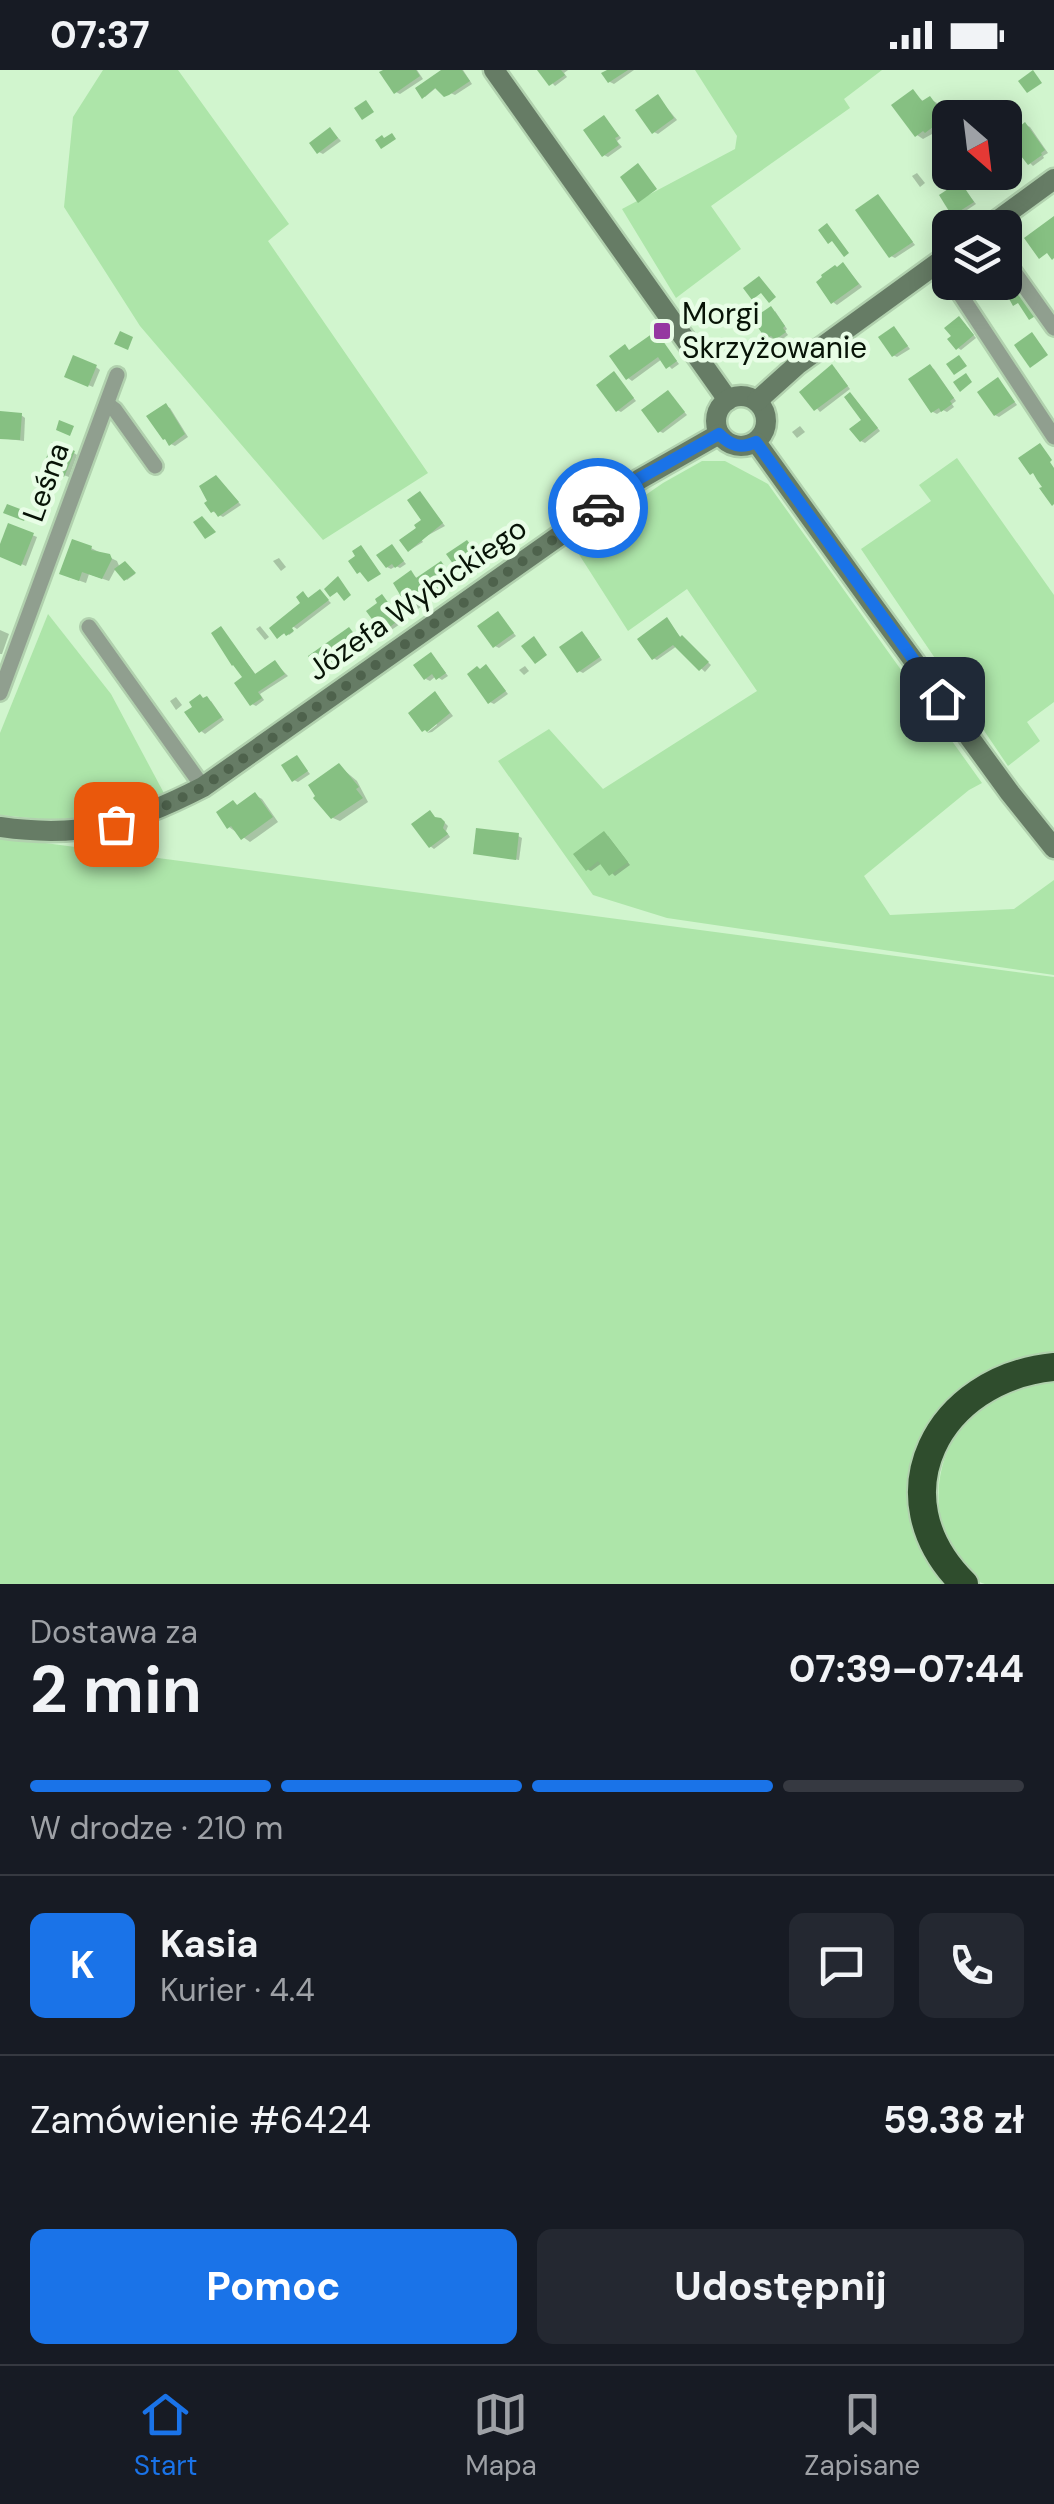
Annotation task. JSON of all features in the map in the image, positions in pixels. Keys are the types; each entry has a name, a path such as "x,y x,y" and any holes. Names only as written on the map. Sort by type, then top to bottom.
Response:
{"highway":[{"path":"964,1584 940,1555 924,1517 923,1477 929,1457 947,1423 968,1398 1008,1377 1054,1368"}],"street":[{"path":"494,70 728,400"},
{"path":"1013,210 1054,180"},
{"path":"757,401 797,365 932,280"},
{"path":"1022,283 1054,328"},
{"path":"966,300 1054,438"},
{"name":"Leśna","path":"0,693 117,374"},
{"path":"737,396 757,401 767,422 764,433 747,446 726,442 719,434 720,407 737,396"},
{"path":"106,404 115,410 155,466"},
{"name":"Józefa Wybickiego","path":"0,827 45,832 116,824 159,809 203,787 640,478 719,434"},
{"path":"756,442 1054,848"},
{"path":"90,627 203,787"}],"green space":[{"path":"103,70 178,70 289,224 268,241 428,473 323,540 140,326 64,207 73,117"},
{"path":"695,70 882,70 844,99 850,108 711,206 741,249 676,298 622,209 735,149 737,136"},
{"path":"957,458 1054,595 1054,702 1027,722 1040,741 1008,766 861,549 931,501 919,485"},
{"path":"702,461 725,461 768,484 982,783 864,876 890,915 1014,909 1054,880 1054,975 667,918 593,895 498,761 549,729 603,789 757,691 687,589 628,631 573,545"},
{"path":"48,614 111,694 166,797 112,815 50,820 0,815 0,733"},
{"path":"0,837 1054,977 1054,1358 1032,1361 918,1461 950,1584 0,1584"},
{"path":"1054,1381 1054,1584 985,1584 963,1565 944,1531 939,1509 942,1466 961,1426 976,1410 1009,1391"}],"building":[{"path":"416,70 420,76 394,94 379,72"},
{"path":"441,70 462,70 470,81 444,97 435,88 422,99 415,88"},
{"path":"537,70 561,70 565,75 549,86"},
{"path":"628,70 608,83 601,73"},
{"path":"1033,70 1042,83 1027,93 1018,81"},
{"path":"913,89 922,101 930,96 932,128 915,137 891,105"},
{"path":"658,94 674,118 652,134 635,110"},
{"path":"366,100 374,112 362,120 354,108"},
{"path":"604,115 619,136 615,138 619,145 602,157 583,130"},
{"path":"1025,122 1045,150 1028,165 1022,157"},
{"path":"330,127 338,138 317,154 309,143"},
{"path":"392,133 396,139 381,149 375,140"},
{"path":"638,163 657,189 638,203 620,177"},
{"path":"946,190 966,190 974,202 961,210 948,210 939,195"},
{"path":"878,194 913,242 889,258 855,210"},
{"path":"1054,216 1054,258 1047,253 1039,259 1024,238"},
{"path":"827,223 849,253 844,257 818,230"},
{"path":"843,262 859,284 831,304 816,282"},
{"path":"759,276 776,297 769,303 761,293 752,300 743,288"},
{"path":"1022,292 1037,315 1029,320 1018,303 1013,306 1010,300 1022,300"},
{"path":"771,306 786,332 775,340 771,336 766,339 752,319"},
{"path":"959,316 974,335 956,350 944,328"},
{"path":"894,326 908,346 892,357 878,337"},
{"path":"120,331 133,337 128,350 114,344"},
{"path":"656,331 677,361 666,369 658,357 626,380 609,356 625,344 629,350"},
{"path":"1032,332 1048,355 1030,368 1014,345"},
{"path":"73,355 97,365 88,387 64,377"},
{"path":"959,355 967,366 954,375 946,364"},
{"path":"832,364 848,386 814,411 799,392"},
{"path":"930,364 954,398 941,412 939,408 931,413 908,379"},
{"path":"614,371 634,398 616,412 596,385"},
{"path":"966,373 972,382 960,392 953,382"},
{"path":"998,377 1015,402 994,416 977,392"},
{"path":"668,390 685,412 658,433 641,410"},
{"path":"850,392 878,428 860,442 849,429 861,420 844,397"},
{"path":"166,403 185,434 169,446 146,416"},
{"path":"0,411 22,413 20,440 0,439"},
{"path":"59,420 74,426 70,436 56,430"},
{"path":"52,442 75,451 64,477 48,471 50,466 44,464"},
{"path":"1040,443 1054,468 1052,506 1033,473 1030,475 1018,458"},
{"path":"216,475 239,502 218,517 204,503 207,501 199,486"},
{"path":"420,491 443,523 408,552 399,540 421,520 407,500"},
{"path":"7,504 28,512 24,521 3,513"},
{"path":"202,516 216,532 205,539 193,522"},
{"path":"8,523 34,533 21,566 0,557"},
{"path":"72,539 92,546 91,550 110,554 112,559 102,579 82,572 79,581 59,574"},
{"path":"467,540 482,561 461,575 446,554"},
{"path":"392,544 404,561 395,568 392,564 386,568 376,555"},
{"path":"361,545 381,574 368,582 348,561 355,556 352,551"},
{"path":"125,561 136,573 124,581 114,569"},
{"path":"441,561 448,571 441,576 447,584 409,610 393,583 411,570 416,578"},
{"path":"338,576 351,595 344,601 337,592 330,597 324,589"},
{"path":"320,589 329,600 292,628 294,631 277,639 269,628 300,603 296,597 303,591 308,598"},
{"path":"382,594 400,619 382,633 366,611"},
{"path":"498,611 514,633 493,648 477,626"},
{"path":"667,617 680,637 709,662 699,671 673,645 652,660 637,639"},
{"path":"221,626 255,674 275,660 285,674 258,692 262,698 250,706 234,683 242,677 211,633"},
{"path":"349,627 364,647 322,675 308,656"},
{"path":"582,631 600,657 577,673 559,647"},
{"path":"534,636 547,655 535,664 521,646"},
{"path":"431,652 446,673 436,680 432,674 424,680 413,665"},
{"path":"486,664 506,691 488,704 467,674"},
{"path":"435,691 450,713 422,732 408,713"},
{"path":"200,694 203,698 207,696 222,717 199,733 184,712"},
{"path":"297,755 308,771 292,782 281,765"},
{"path":"339,763 363,798 331,819 313,798 308,785"},
{"path":"255,792 273,817 241,840 231,826 227,829 216,812 233,800 237,805"},
{"path":"430,810 445,822 443,828 448,834 429,848 411,824"},
{"path":"476,828 519,833 516,860 473,854"},
{"path":"604,831 628,862 609,876 598,861 586,871 573,854"}],"way so far":[{"path":"116,824 159,809 203,787 598,508"}],"place":[{"name":"Morgi Skrzyżowanie","path":"662,331"}],"route":[{"path":"598,508 640,478 719,434 736,446 756,442 942,699"}]}
